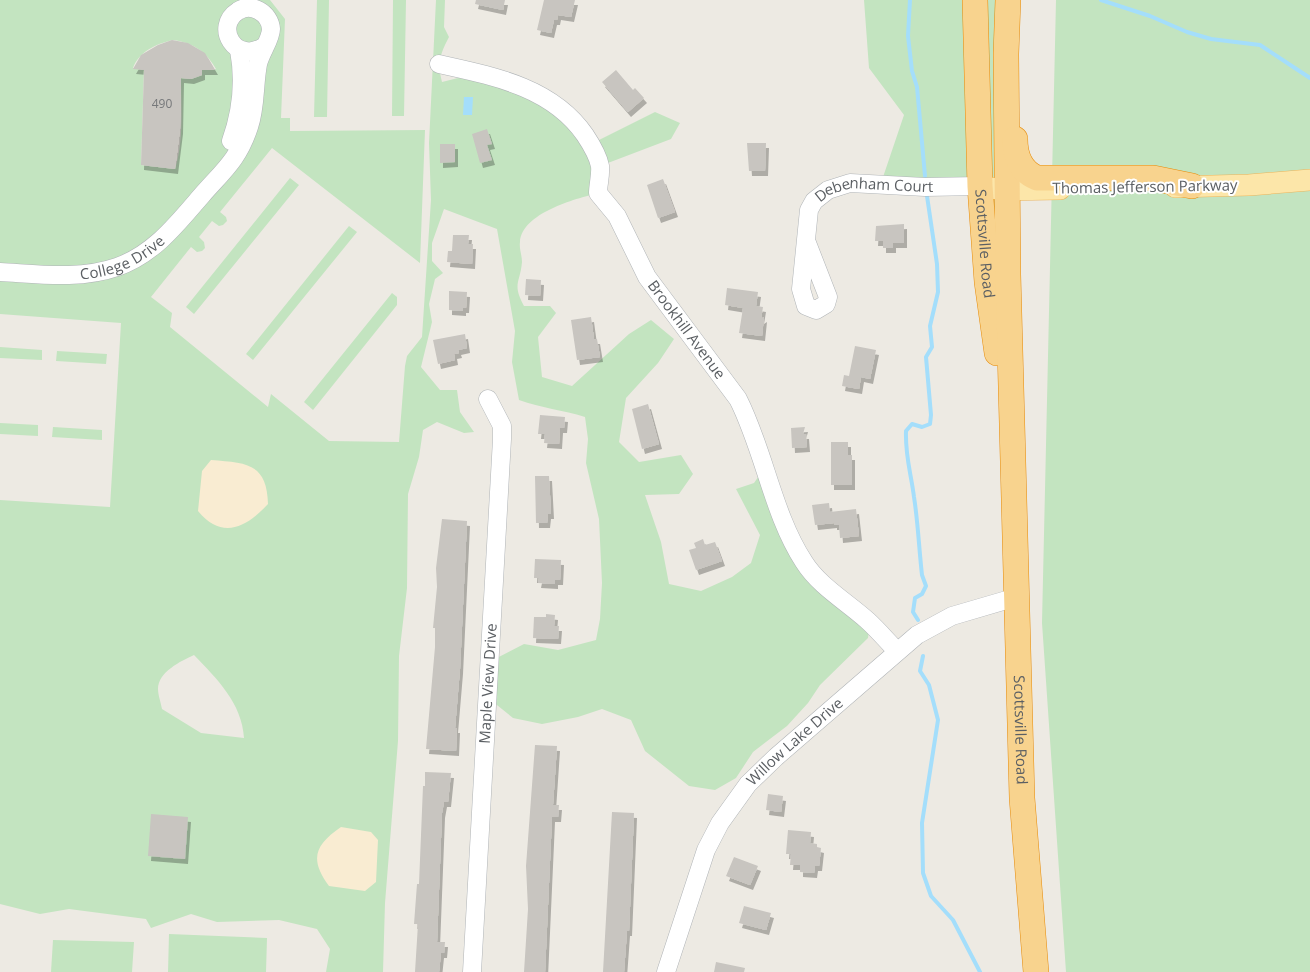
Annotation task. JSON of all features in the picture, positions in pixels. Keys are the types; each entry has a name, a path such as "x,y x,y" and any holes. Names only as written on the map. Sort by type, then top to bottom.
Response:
{"highway":[{"name":"Scottsville Road","path":"975,0 980,186 988,282 1013,487"},
{"name":"Scottsville Road","path":"1008,8 1006,54 1007,190 1022,798 1036,972"},
{"path":"1008,8 1015,148 1025,171 1037,178 1046,179 1153,178 1192,186"}],"main road":[{"name":"Thomas Jefferson Parkway","path":"980,186 1007,190 1249,186 1310,180"}],"street":[{"name":"College Drive","path":"0,272 80,274 118,267 135,259 166,237 216,179 230,167 240,150 249,127 263,47 270,37 270,26 267,17 258,5 250,8 237,6 228,22 227,29 230,41 240,50 243,75 240,109 236,126 216,179"},
{"path":"240,50 249,52 263,47"},
{"name":"Brookhill Avenue","path":"440,64 478,73 540,94 557,105 579,127 591,144 600,166 598,194 617,216 647,277 738,400 747,418 786,526 805,564 819,580 870,622 897,651"},
{"name":"Debenham Court","path":"807,243 809,210 820,195 838,185 850,183 925,187 980,186"},
{"name":"Maple View Drive","path":"472,972 502,438 502,426 488,400"},
{"name":"Willow Lake Drive","path":"666,972 702,861 720,823 731,805 748,784 776,757 917,635 952,616 1017,597"}],"green space":[{"path":"0,0 270,0 285,19 281,118 290,118 290,131 425,130 420,263 272,148 220,212 226,217 227,221 219,226 212,221 199,237 204,242 205,248 197,252 191,247 151,297 172,313 170,327 268,407 271,394 329,441 399,442 407,356 422,337 431,200 429,143 436,0 445,0 444,27 449,37 440,59 442,82 478,73 540,94 591,144 655,112 680,123 671,139 600,166 598,193 564,203 539,215 530,223 523,232 520,242 522,262 518,284 518,293 524,306 550,306 556,313 538,337 542,377 572,386 629,334 651,320 674,339 658,363 626,398 619,442 639,462 681,455 693,474 679,494 645,495 661,542 669,584 701,591 732,577 751,563 760,535 736,489 754,483 765,467 794,547 870,622 868,638 820,685 808,703 787,726 753,752 736,778 715,790 689,786 645,751 631,720 602,709 578,717 542,724 513,718 487,697 489,662 524,644 558,650 596,640 600,619 602,583 599,519 586,463 588,439 585,417 519,400 512,362 515,331 497,229 444,209 432,243 432,261 443,273 435,279 429,304 432,322 421,367 440,390 457,390 460,412 474,432 464,433 437,422 423,430 419,457 408,494 407,588 399,656 398,741 385,903 383,972 326,972 330,949 317,929 279,920 217,922 191,914 151,928 146,919 69,909 40,914 0,904 0,500 110,507 121,323 0,314","holes":["173,40 187,43 198,49 208,57 216,69 202,70 202,75 191,79 181,78 181,135 175,169 141,165 144,70 133,68 139,57 148,50","194,655 227,692 239,714 244,738 201,733 162,709 158,694 159,683 162,677 171,668"]},
{"path":"317,0 329,0 327,117 314,117"},
{"path":"393,0 406,0 404,116 392,116"},
{"path":"864,0 1008,0 1008,274 980,186 881,183 904,115 869,68"},
{"path":"1056,0 1310,0 1310,972 1066,972 1042,623"},
{"path":"290,178 299,185 194,314 186,307"},
{"path":"349,226 357,232 253,360 246,354"},
{"path":"392,293 397,297 397,305 313,410 304,402"},
{"path":"0,347 42,350 42,360 0,358"},
{"path":"57,351 107,354 106,364 56,361"},
{"path":"0,423 38,425 38,436 0,434"},
{"path":"53,427 102,430 102,440 52,437"},
{"path":"169,934 267,938 266,972 168,972"},
{"path":"53,940 134,942 132,972 51,972"}],"sand":[{"path":"211,460 234,462 252,467 263,480 267,490 268,504 251,519 234,527 216,526 207,520 198,511 202,471"},
{"path":"341,827 371,832 378,840 376,882 365,891 329,886 319,868 317,860 321,846 325,840"}],"water":[{"path":"464,97 473,97 472,115 463,115"}],"building":[{"path":"476,0 505,0 503,10 475,4"},
{"path":"544,0 575,0 571,17 558,15 557,20 554,20 551,33 537,30"},
{"path":"172,40 188,43 205,53 215,70 202,70 202,75 191,79 181,78 180,129 175,169 141,165 144,70 133,69 141,55 158,45"},
{"path":"616,70 633,90 635,88 644,98 628,112 602,82"},
{"path":"487,129 492,144 487,145 492,160 480,163 472,134"},
{"path":"747,143 766,143 765,171 749,171"},
{"path":"440,144 455,144 455,162 440,163"},
{"path":"663,179 675,212 658,218 647,185"},
{"path":"904,224 904,243 893,243 893,248 883,248 883,241 875,241 876,226"},
{"path":"453,235 469,235 468,244 473,244 472,264 447,262 448,251 452,251"},
{"path":"526,279 541,280 540,296 525,295"},
{"path":"727,288 758,292 756,306 763,307 761,319 764,317 762,336 739,333 743,308 725,305"},
{"path":"449,291 467,292 466,308 463,308 463,311 449,310"},
{"path":"591,317 594,339 597,339 600,357 577,360 571,320"},
{"path":"465,334 467,348 458,350 459,353 454,354 455,360 438,364 433,340"},
{"path":"855,346 876,350 870,379 861,377 859,389 842,386 844,375 849,376"},
{"path":"648,404 659,444 642,449 632,409"},
{"path":"540,415 565,417 564,428 560,428 559,444 544,443 545,434 538,434"},
{"path":"805,427 803,434 806,434 807,447 792,448 791,428"},
{"path":"831,442 848,442 848,455 852,455 852,485 831,485"},
{"path":"535,476 549,476 551,514 548,514 547,523 536,523"},
{"path":"829,503 830,512 856,509 859,536 840,538 839,525 834,525 834,523 815,525 812,505"},
{"path":"442,519 467,521 460,669 455,728 457,728 456,751 426,749 435,647 435,628 433,628 437,587 436,568"},
{"path":"703,539 705,545 715,542 722,561 696,570 689,550 696,548 694,543"},
{"path":"535,559 561,560 560,580 555,580 555,584 538,583 539,578 534,578"},
{"path":"546,614 555,615 554,626 559,626 558,639 533,638 534,617 546,617"},
{"path":"535,745 557,746 553,805 559,805 558,817 552,817 545,972 524,972 528,909 526,866"},
{"path":"425,772 451,773 448,802 444,802 442,813 437,942 445,942 444,953 441,953 439,972 415,972 418,924 414,924 417,884 419,884"},
{"path":"768,794 783,796 781,812 766,810"},
{"path":"612,812 634,813 629,931 627,931 624,972 603,972"},
{"path":"151,814 188,817 185,859 148,856"},
{"path":"788,830 811,832 810,843 817,844 817,847 821,848 819,866 815,866 814,873 800,872 800,865 790,865 791,854 786,854"},
{"path":"734,857 758,866 750,885 726,876"},
{"path":"744,906 771,913 766,930 739,923"},
{"path":"716,962 745,968 744,972 714,972"}],"waterway":[{"path":"910,0 908,36 912,71 917,87 925,176"},
{"path":"1101,0 1211,39 1260,45 1310,78"},
{"path":"918,620 913,612 915,598 922,594 926,586 922,575 915,506 907,457 906,431 912,424 922,427 930,424 931,415 926,357 932,347 930,326 938,292 937,264 927,196"},
{"path":"923,656 920,671 929,685 938,720 922,823 923,873 931,896 953,920 980,972"}]}
